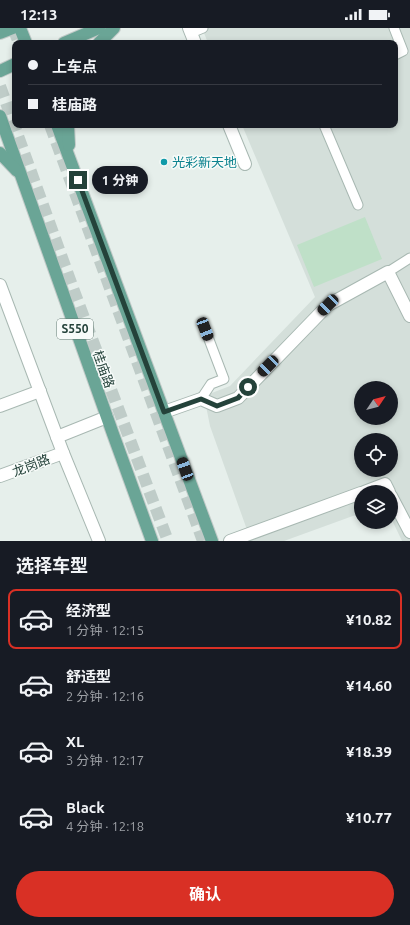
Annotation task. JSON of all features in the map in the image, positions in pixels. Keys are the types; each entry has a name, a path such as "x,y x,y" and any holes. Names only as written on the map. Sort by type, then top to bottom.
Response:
{"main road":[{"path":"0,33 13,28"},
{"path":"20,28 25,40"},
{"path":"71,40 99,28"},
{"path":"102,40 114,28"},
{"path":"0,71 12,65"},
{"name":"桂庙路","path":"0,116 152,541"},
{"path":"58,128 212,541"},
{"path":"68,128 69,150 72,166"},
{"path":"0,153 21,178"}],"street":[{"path":"230,128 244,164"},
{"path":"164,412 201,399 217,406 238,398 328,305 388,272 410,316"},
{"path":"0,286 57,437"},
{"path":"0,406 40,392"},
{"name":"龙岗路","path":"0,476 63,453 57,437 107,417"},
{"path":"63,453 99,541"},
{"path":"230,541 354,495"},
{"path":"398,509 410,532"}],"lane":[{"path":"192,35 203,28"},
{"path":"394,28 403,51 398,54"},
{"path":"325,128 358,204"},
{"path":"388,272 410,258"},
{"path":"201,399 211,384 224,379 205,329"}],"shaded area":[{"path":"202,28 410,28 410,541 402,541 396,529 398,529 398,485 354,485 354,516 284,541 251,541 210,426 204,396 230,386 315,297 243,128 398,128 398,40 207,40"}],"green space":[{"path":"365,217 382,259 314,287 297,245"}],"tunnel":[{"path":"13,28 18,40"},
{"path":"0,86 12,119"},
{"path":"15,128 74,291 168,541"},
{"path":"51,128 203,541"}],"place":[{"name":"光彩新天地","path":"164,162"}],"route":[{"path":"78,180 164,412 201,399 217,406 238,398 248,387"}]}
